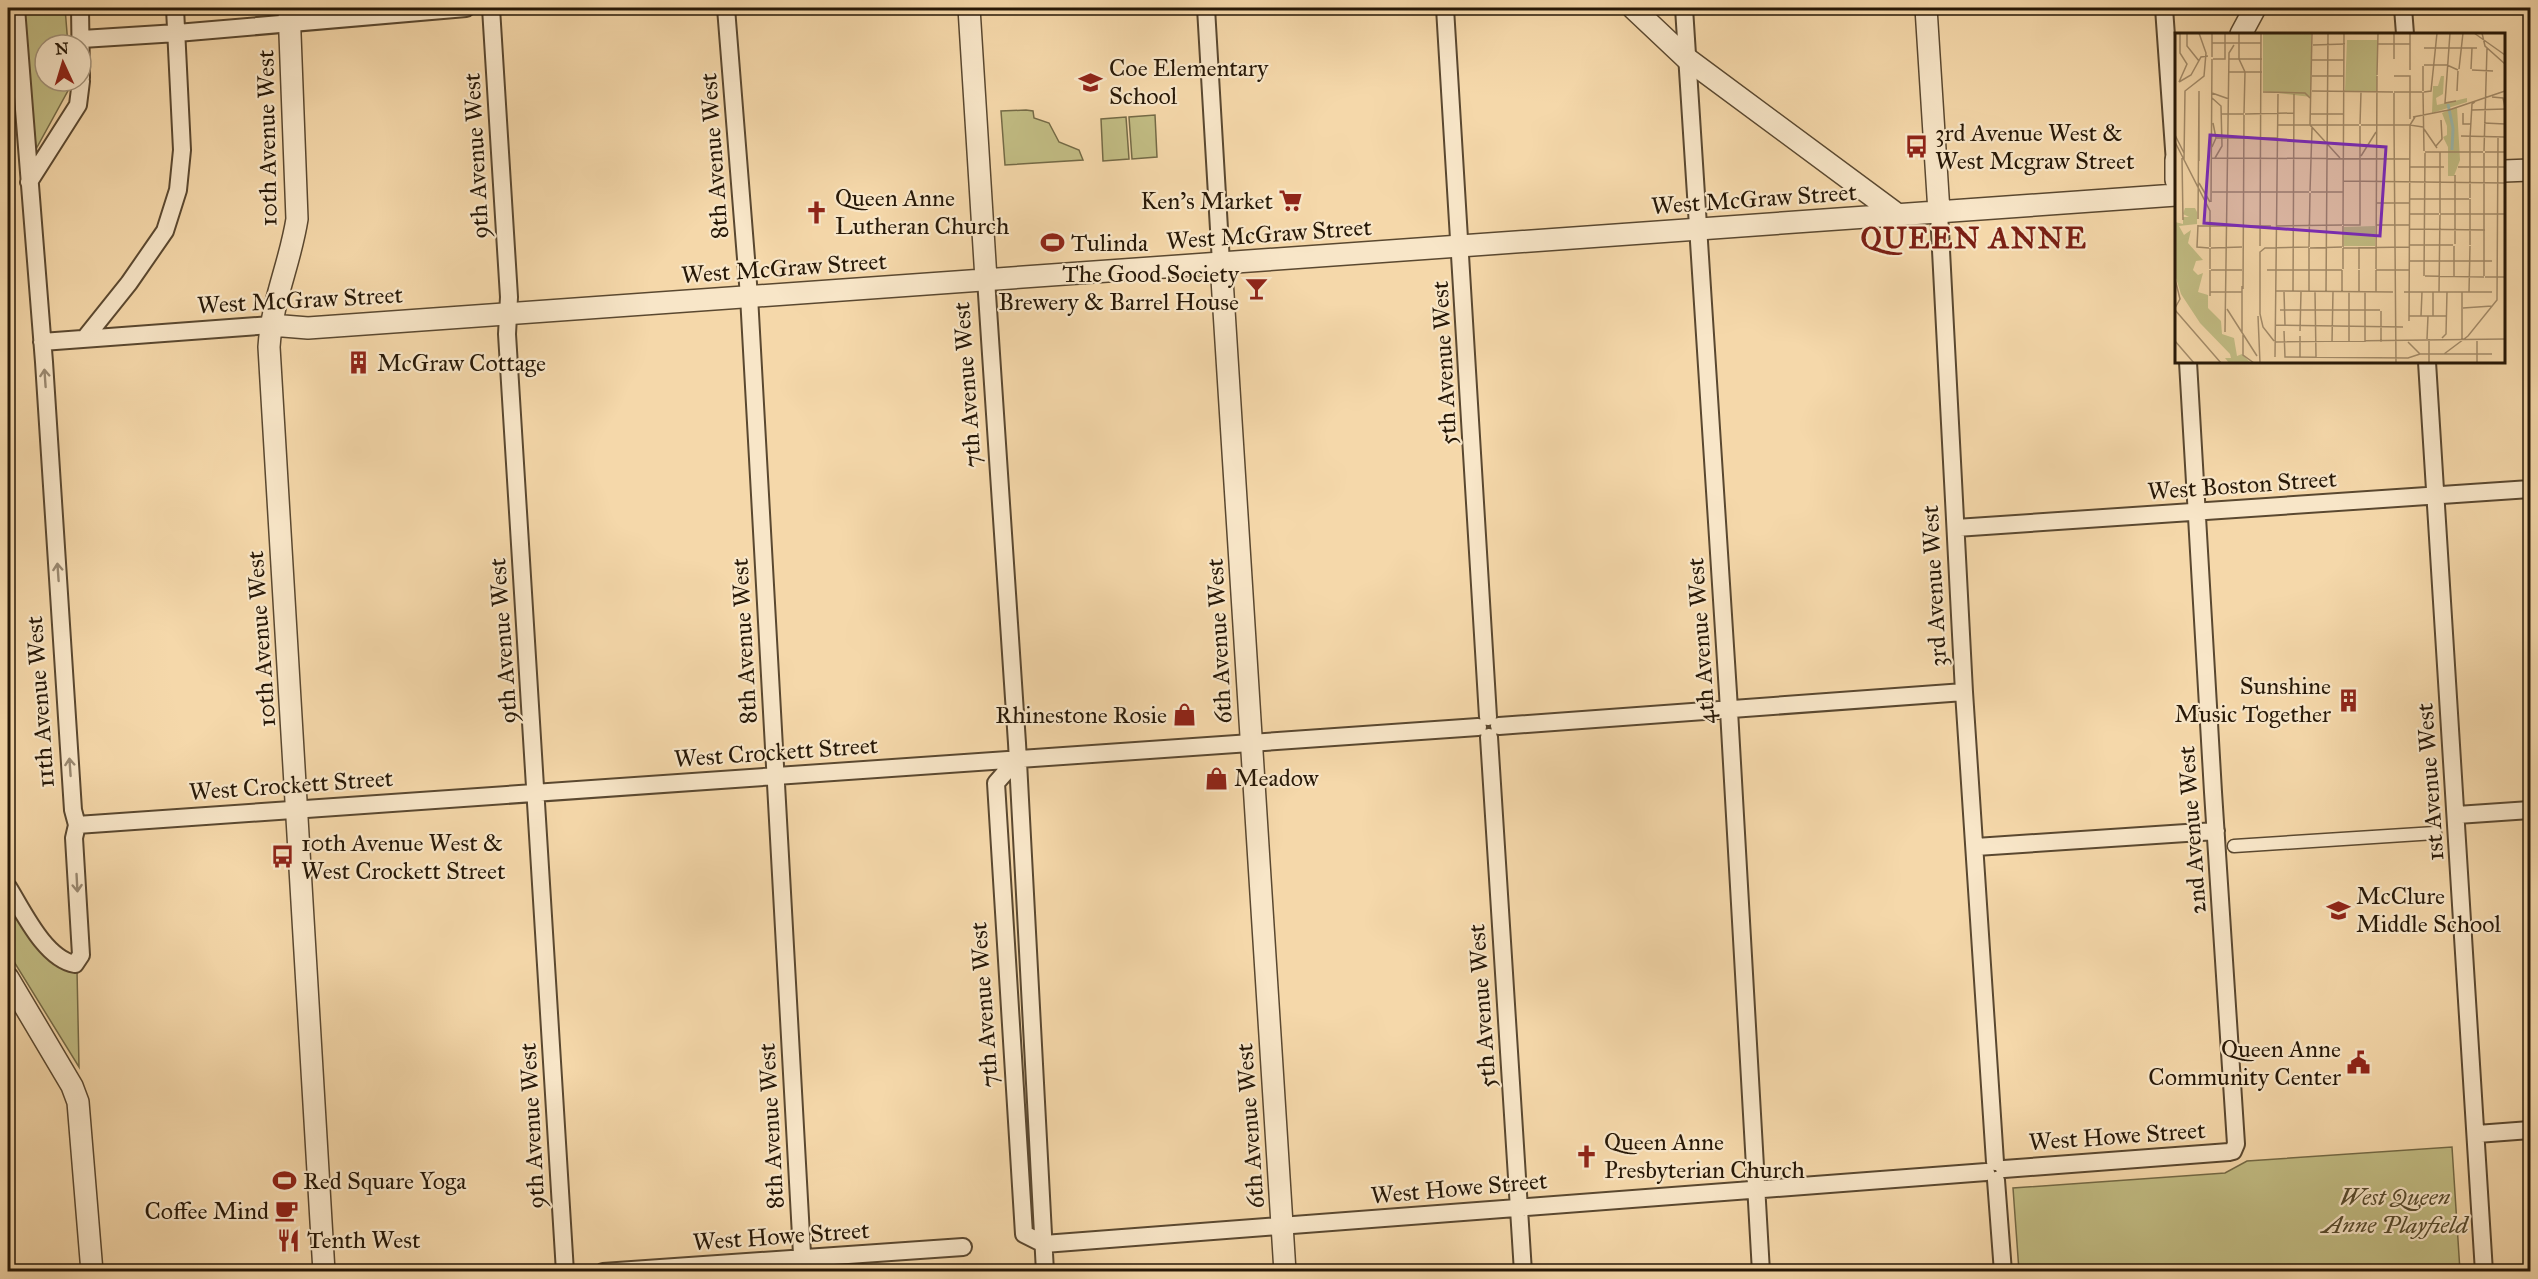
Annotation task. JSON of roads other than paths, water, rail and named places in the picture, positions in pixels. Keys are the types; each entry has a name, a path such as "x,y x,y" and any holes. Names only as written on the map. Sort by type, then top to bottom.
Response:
{"street":[{"name":"11th Avenue West","path":"8,887 54,955 75,964 81,955 74,838 77,825 72,808 42,342 29,182 14,55 16,8"},
{"path":"80,8 82,33"},
{"path":"85,338 129,283 165,231 178,190 182,150 175,8"},
{"path":"348,8 370,16"},
{"path":"93,38 177,33 290,15 370,16 466,8"},
{"name":"9th Avenue West","path":"491,8 508,313 507,334 565,1272"},
{"name":"8th Avenue West","path":"726,8 748,296 803,1265"},
{"name":"7th Avenue West","path":"969,8 1017,759 996,783 1024,1234 1044,1244"},
{"name":"6th Avenue West","path":"1206,8 1285,1272"},
{"name":"5th Avenue West","path":"1445,8 1523,1272"},
{"path":"1632,8 1686,58 1898,215"},
{"name":"4th Avenue West","path":"1684,8 1729,709 1761,1272"},
{"name":"3rd Avenue West","path":"1926,8 1964,692 2003,1272"},
{"path":"2164,8 2175,155"},
{"path":"2242,33 2255,8"},
{"path":"2403,8 2405,33"},
{"name":"10th Avenue West","path":"290,15 297,219 270,326 270,363 324,1272"},
{"path":"29,182 78,105 79,93"},
{"path":"2505,171 2530,170"},
{"name":"West McGraw Street","path":"42,342 270,326 308,328 2175,195"},
{"path":"153,343 242,337 270,326"},
{"name":"2nd Avenue West","path":"2188,363 2236,1134 2233,1151"},
{"name":"1st Avenue West","path":"2427,363 2484,1272"},
{"name":"West Boston Street","path":"1956,528 2530,489"},
{"name":"West Crockett Street","path":"77,825 1964,692"},
{"path":"2457,815 2530,810"},
{"path":"1976,848 2216,831"},
{"path":"2234,846 2434,833"},
{"path":"8,978 76,1094 80,1114 92,1272"},
{"path":"2477,1134 2530,1130"},
{"name":"West Howe Street","path":"1044,1244 2233,1151"},
{"path":"1044,1244 1045,1272"},
{"name":"West Howe Street","path":"603,1272 803,1265 963,1247"}],"place":[{"name":"Coe Elementary School","path":"1091,82"},
{"name":"3rd Avenue West & West Mcgraw Street","path":"1917,147"},
{"name":"Ken's Market","path":"1291,201"},
{"name":"Queen Anne Lutheran Church","path":"817,212"},
{"name":"Tulinda","path":"1053,243"},
{"name":"The Good Society Brewery & Barrel House","path":"1257,288"},
{"name":"McGraw Cottage","path":"359,363"},
{"name":"Sunshine Music Together","path":"2349,700"},
{"name":"Rhinestone Rosie","path":"1185,715"},
{"name":"Meadow","path":"1216,778"},
{"name":"10th Avenue West & West Crockett Street","path":"283,857"},
{"name":"McClure Middle School","path":"2338,910"},
{"name":"Queen Anne Community Center","path":"2359,1063"},
{"name":"Queen Anne Presbyterian Church","path":"1586,1156"},
{"name":"Red Square Yoga","path":"285,1181"},
{"name":"Coffee Mind","path":"287,1211"},
{"name":"Tenth West","path":"289,1240"}],"district":[{"name":"QUEEN ANNE","path":"1974,238"}],"park label":[{"name":"West Queen Anne Playfield","path":"2395,1211"}]}
